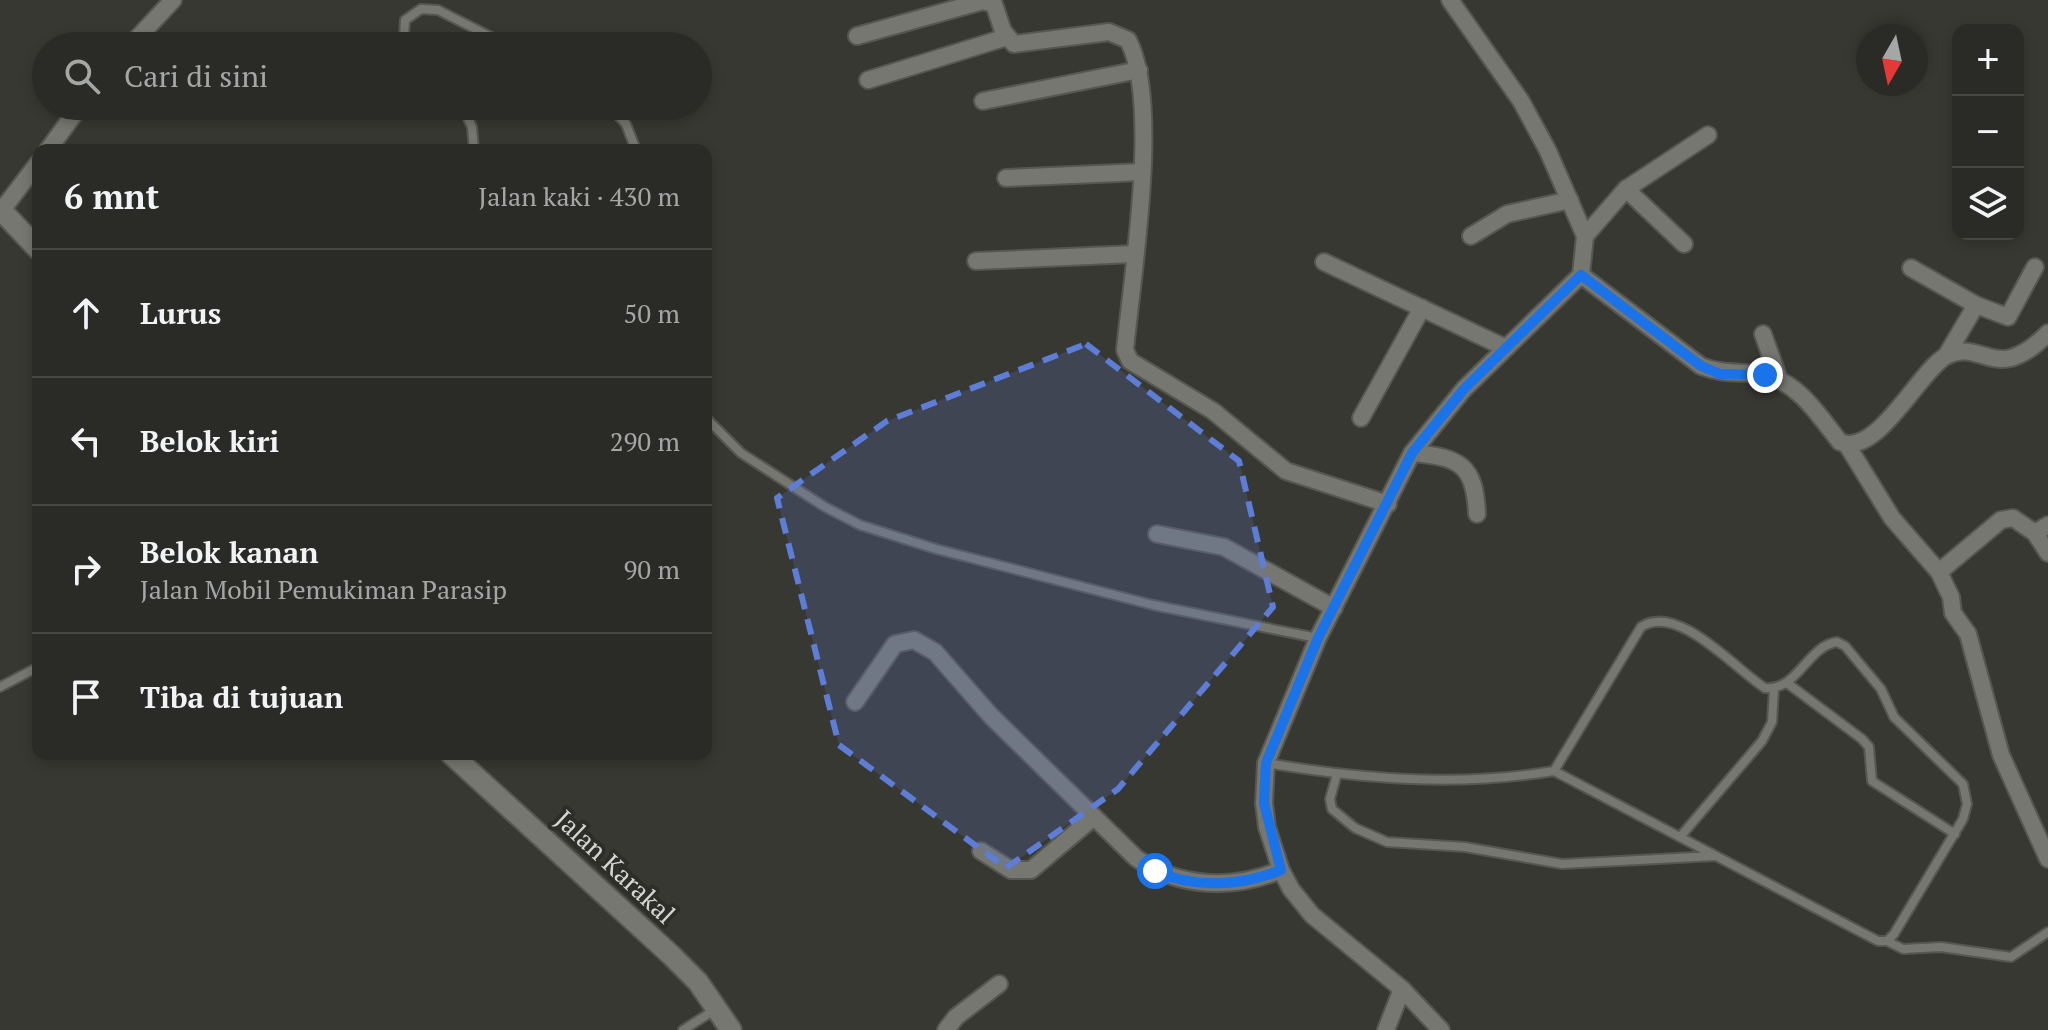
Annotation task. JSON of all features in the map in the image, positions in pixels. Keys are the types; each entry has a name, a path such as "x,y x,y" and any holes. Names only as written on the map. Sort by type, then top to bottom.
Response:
{"main road":[{"path":"1,210 32,243"},
{"name":"Jalan Karakal","path":"458,760 642,927 698,982 731,1030"}],"street":[{"path":"143,32 173,0"},
{"path":"1441,1030 1402,989 1312,915 1281,870 1264,803 1266,763 1318,638 1412,453 1464,389 1581,275 1585,236 1570,200 1521,101 1450,0"},
{"path":"857,36 983,1 994,4 1007,37 1014,44 1109,32 1128,40 1139,70 1143,123 1142,172 1125,350 1130,361 1213,411 1286,471 1388,504"},
{"path":"868,80 1007,37"},
{"path":"983,101 1139,70"},
{"path":"52,144 70,120"},
{"path":"1585,236 1626,189 1708,135"},
{"path":"1,210 32,171"},
{"path":"1006,178 1142,172"},
{"path":"1626,189 1684,244"},
{"path":"1471,236 1507,214 1570,200"},
{"path":"976,261 1134,254"},
{"path":"1324,262 1506,348"},
{"path":"1911,268 1976,305 2008,317 2035,267"},
{"path":"1581,275 1701,366 1720,374 1779,379 1801,395 1840,442 1847,445 1892,518 1939,572 1951,597 1953,613 1968,634 2001,755 2048,859"},
{"path":"1847,445 1863,441 1892,415 1946,356 1976,305"},
{"path":"1361,418 1422,308"},
{"path":"1946,356 1964,353 1994,359 2019,357 2048,333"},
{"path":"1763,334 1779,379"},
{"path":"1412,453 1437,455 1463,466 1476,490 1477,514"},
{"path":"1939,572 2001,520 2013,518 2042,529 2048,553"},
{"path":"1157,534 1224,547 1334,608"},
{"path":"855,702 895,644 914,640 935,652 991,716 1136,858 1169,878 1223,883 1245,881 1281,870"},
{"path":"981,851 1011,870 1031,870 1094,817"},
{"path":"946,1030 956,1017 999,984"},
{"path":"1386,1030 1402,989"}],"lane":[{"path":"404,32 405,20 421,9 438,10 481,32"},
{"path":"469,120 473,144"},
{"path":"622,120 634,144"},
{"path":"712,424 741,453 825,507 860,525 936,549 1153,605 1318,638"},
{"path":"1554,771 1641,627 1648,622 1677,627 1696,635 1720,650 1755,683 1774,689 1787,683 1824,646 1837,642 1845,646 1881,689 1894,717 1963,784 1967,804 1955,834 1887,941"},
{"path":"0,687 32,670"},
{"path":"1787,683 1869,747 1872,781 1955,834"},
{"path":"1680,837 1762,741 1772,722 1774,689"},
{"path":"1266,763 1337,774 1463,781 1505,779 1554,771 1878,941 1887,941 1903,949 1941,947 2011,957 2048,932"},
{"path":"1337,774 1330,799 1332,809 1355,828 1387,842 1465,847 1562,864 1715,856"},
{"path":"683,1030 695,1026 717,1008"}],"highlighted area":[{"path":"1086,344 1239,461 1273,607 1118,789 1006,868 839,745 777,498 887,421"}],"route":[{"path":"1155,871 1182,881 1223,883 1264,877 1281,870 1267,827 1263,786 1266,763 1318,638 1412,453 1464,389 1581,275 1701,366 1720,374 1765,375"}]}
